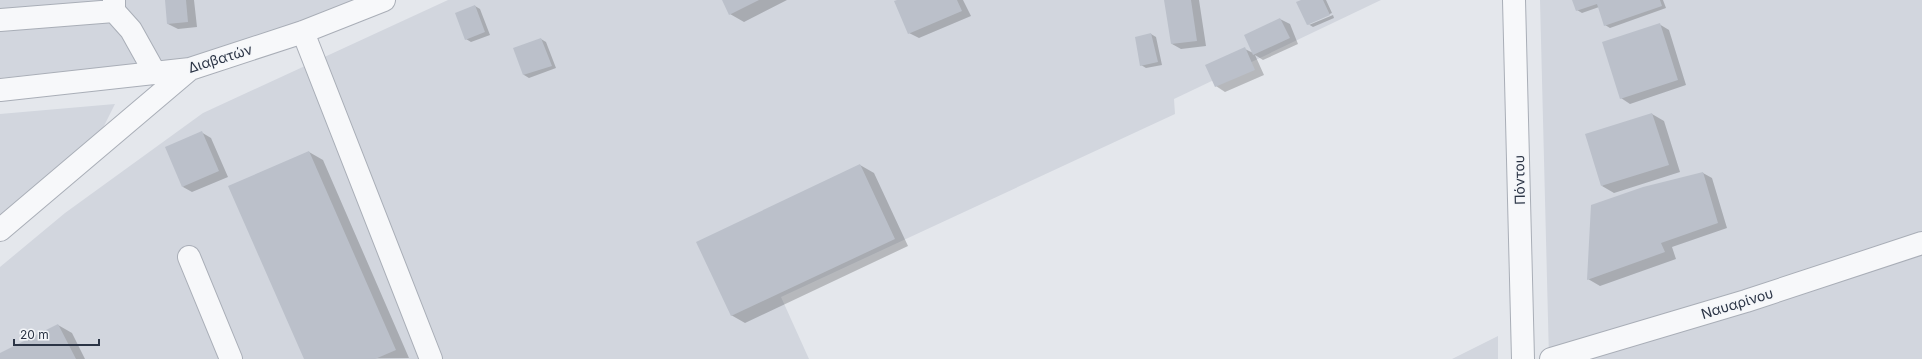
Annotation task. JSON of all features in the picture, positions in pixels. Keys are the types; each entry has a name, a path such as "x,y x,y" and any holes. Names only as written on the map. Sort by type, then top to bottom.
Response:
{"street":[{"name":"Διαβατών","path":"0,90 190,69 302,32 384,0"},
{"name":"Πόντου","path":"1514,0 1523,359"},
{"path":"0,20 114,5 131,30 155,73"},
{"path":"302,32 431,359"},
{"path":"0,230 190,69"},
{"name":"Ναυαρίνου","path":"1551,359 1746,301 1922,243"},
{"path":"189,257 231,359"}],"shaded area":[{"path":"0,0 364,0 201,57 0,78"},
{"path":"448,0 1381,0 1174,99 1175,114 781,297 809,359 0,359 0,267 65,213 203,113"},
{"path":"1540,0 1922,0 1922,359 1549,359"},
{"path":"115,104 100,134 0,217 0,114"},
{"path":"1498,336 1498,359 1452,359"}],"building":[{"path":"165,0 186,0 188,22 167,24"},
{"path":"722,0 759,0 729,15"},
{"path":"957,0 962,11 908,34 894,1"},
{"path":"1164,0 1191,0 1197,41 1171,44"},
{"path":"1301,0 1323,0 1330,15 1307,25 1296,2"},
{"path":"1572,0 1660,0 1662,6 1604,26 1597,4 1576,11"},
{"path":"475,5 485,32 465,40 455,13"},
{"path":"1280,18 1290,38 1253,55 1244,35"},
{"path":"1660,23 1678,80 1620,99 1602,42"},
{"path":"1151,33 1158,62 1140,66 1135,37"},
{"path":"541,38 552,66 523,75 513,48"},
{"path":"1245,47 1255,70 1215,87 1205,65"},
{"path":"1652,113 1669,165 1601,186 1585,134"},
{"path":"202,131 219,171 182,187 165,147"},
{"path":"309,151 396,350 375,359 304,359 228,186"},
{"path":"860,164 895,239 731,316 696,242"},
{"path":"1703,172 1718,223 1661,243 1665,252 1587,280 1591,205 1643,187"},
{"path":"58,324 76,359 0,359 0,353"}]}
